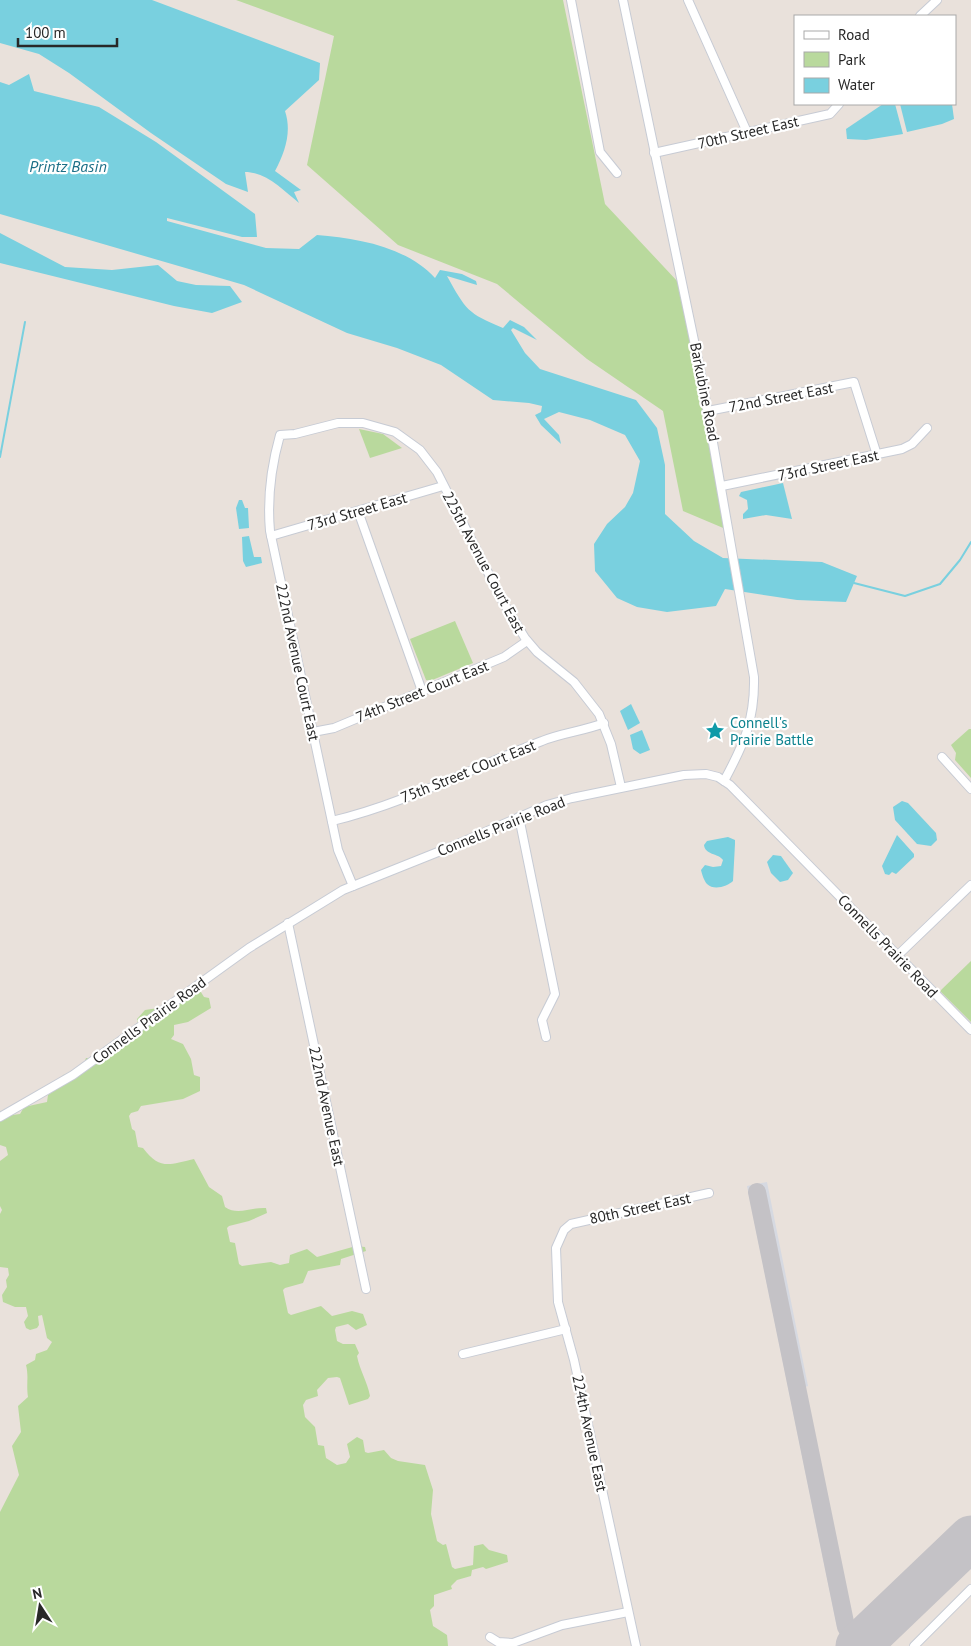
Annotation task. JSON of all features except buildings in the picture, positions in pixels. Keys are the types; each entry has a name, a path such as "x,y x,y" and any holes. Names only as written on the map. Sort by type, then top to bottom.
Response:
{"street":[{"path":"571,0 600,152 617,173"},
{"name":"Barkubine Road","path":"623,0 708,411 754,677 754,702 750,726 741,751 724,782"},
{"path":"688,0 747,132"},
{"path":"921,15 937,0"},
{"name":"70th Street East","path":"654,154 830,114 838,105"},
{"name":"72nd Street East","path":"708,411 854,382 877,455"},
{"name":"222nd Avenue Court East","path":"353,886 338,850 272,536 269,493 271,471 280,434 295,434 328,425 349,423 375,426 405,437"},
{"name":"73rd Street East","path":"722,486 902,449 912,444 927,428"},
{"name":"225th Avenue Court East","path":"405,437 426,457 444,486 503,602 528,641 585,694 604,723 621,787"},
{"name":"73rd Street East","path":"272,536 444,486"},
{"path":"358,511 422,691"},
{"name":"74th Street Court East","path":"313,732 334,728 504,657 528,641"},
{"name":"75th Street COurt East","path":"332,822 369,811 544,740 582,731 604,723"},
{"path":"942,757 971,789"},
{"name":"Connells Prairie Road","path":"0,1117 73,1075 248,948 353,886 547,805 621,787 684,775 706,774 724,782 744,798 971,1030"},
{"path":"519,818 555,994 542,1020 546,1037"},
{"path":"897,956 971,885"},
{"name":"222nd Avenue East","path":"288,923 366,1289"},
{"name":"80th Street East","path":"571,1224 710,1193"},
{"name":"224th Avenue East","path":"571,1224 564,1230 556,1248 558,1302 566,1329 636,1646"},
{"path":"463,1354 566,1329"},
{"path":"914,1646 971,1589"},
{"path":"490,1638 498,1642 513,1643 562,1625 628,1612"}],"shaded area":[{"path":"767,1182 808,1386 800,1389 854,1635 858,1637 971,1530 971,1545 867,1646 847,1646 837,1627 747,1186"}],"green space":[{"path":"236,0 563,0 605,204 678,282 728,530 683,511 663,411 587,359 497,284 398,245 307,165 334,36"},
{"path":"359,429 383,434 402,448 370,458"},
{"path":"455,621 473,663 430,681 426,680 410,639"},
{"path":"971,729 971,778 955,760 956,753 951,745"},
{"path":"971,961 971,1022 940,991"},
{"path":"199,989 204,997 209,998 211,1008 188,1022 174,1025 174,1035 171,1039 183,1044 191,1059 194,1075 200,1077 200,1091 183,1099 141,1106 138,1111 131,1113 129,1116 132,1129 135,1131 138,1147 143,1148 154,1160 160,1163 171,1164 194,1159 209,1187 222,1196 225,1207 230,1210 240,1211 266,1208 267,1213 227,1228 230,1242 235,1243 239,1264 242,1266 271,1262 280,1265 289,1263 290,1255 307,1249 317,1257 356,1246 365,1247 366,1251 341,1259 340,1265 308,1271 303,1283 283,1290 288,1313 291,1315 321,1306 332,1316 352,1311 363,1314 367,1325 356,1330 348,1324 336,1327 335,1330 337,1341 343,1344 355,1344 359,1353 357,1356 358,1361 370,1396 368,1399 349,1405 340,1378 328,1378 317,1390 318,1396 306,1400 303,1405 305,1417 315,1427 318,1445 324,1446 326,1458 337,1465 346,1463 350,1457 347,1444 357,1437 363,1440 365,1452 384,1450 391,1458 398,1461 425,1465 433,1490 431,1514 437,1541 443,1545 446,1544 452,1567 455,1569 473,1565 474,1546 483,1544 489,1550 507,1555 508,1562 486,1569 483,1567 472,1570 471,1576 457,1580 451,1586 452,1589 434,1595 434,1606 430,1610 433,1626 447,1635 448,1646 0,1646 0,1512 19,1475 12,1446 21,1432 18,1406 28,1397 26,1365 35,1360 36,1354 47,1350 52,1342 47,1338 42,1315 38,1316 39,1325 37,1328 30,1330 26,1328 24,1322 28,1316 26,1307 15,1307 3,1302 2,1295 7,1287 6,1280 9,1275 8,1268 0,1267 0,1214 2,1210 0,1206 0,1161 8,1155 6,1147 0,1145 0,1119 5,1116 20,1114 24,1107 47,1102 48,1095 58,1088 63,1075 81,1071 86,1058 107,1058 113,1040 139,1028 137,1019 145,1010 179,1005 185,996"}],"water":[{"name":"Printz Basin","path":"0,0 152,0 320,63 319,80 285,111 288,134 282,157 275,171 301,190 294,192 299,203 267,178 253,173 245,172 248,192 226,184 151,133 69,73 39,54 0,43"},
{"name":"Printz Basin","path":"29,74 34,91 99,107 156,142 255,214 257,237 242,237 167,218 167,221 266,248 299,249 317,235 365,242 381,246 410,259 424,267 435,278 440,270 462,274 476,281 477,285 447,276 459,296 474,314 503,328 510,320 524,327 537,340 513,328 511,330 525,353 540,369 636,400 657,428 665,465 665,514 694,541 723,558 822,562 857,576 846,602 797,600 725,589 716,606 667,612 637,607 617,598 595,571 594,544 607,524 625,507 633,493 640,461 625,435 590,420 559,412 544,419 559,435 561,444 541,425 535,415 541,412 542,406 493,400 441,365 397,348 347,333 244,285 0,214 0,82 9,85"},
{"path":"882,105 895,105 903,134 866,140 847,139 846,129"},
{"path":"900,105 952,105 954,119 942,124 907,132"},
{"path":"0,233 65,267 112,270 158,265 177,281 196,285 230,286 242,302 212,313 174,306 0,263"},
{"path":"783,483 792,519 766,515 743,519 743,514 748,509 747,500 739,496 741,492"},
{"path":"239,500 242,500 245,508 248,508 249,528 239,529 236,508"},
{"path":"249,536 254,557 261,557 262,563 246,567 243,561 242,537"},
{"path":"631,704 640,723 628,730 620,711"},
{"path":"642,730 650,750 640,754 633,749 630,735"},
{"path":"902,801 908,803 936,833 937,840 931,846 917,844 895,820 893,807"},
{"path":"897,835 914,854 914,857 896,874 892,872 889,875 885,874 882,866"},
{"path":"728,837 735,840 733,881 721,887 710,886 705,881 701,870 705,865 721,866 723,860 707,851 704,845 707,841"},
{"path":"773,855 781,856 793,873 788,880 780,882 771,873 767,862"}],"waterway":[{"path":"0,457 25,322"},
{"path":"854,583 905,596 940,584 960,560 971,542"}],"taxiway":[{"path":"757,1192 846,1627 859,1645"}],"runway":[{"path":"858,1646 971,1538"}],"place":[{"name":"Connell's Prairie Battle","path":"715,731"}]}
